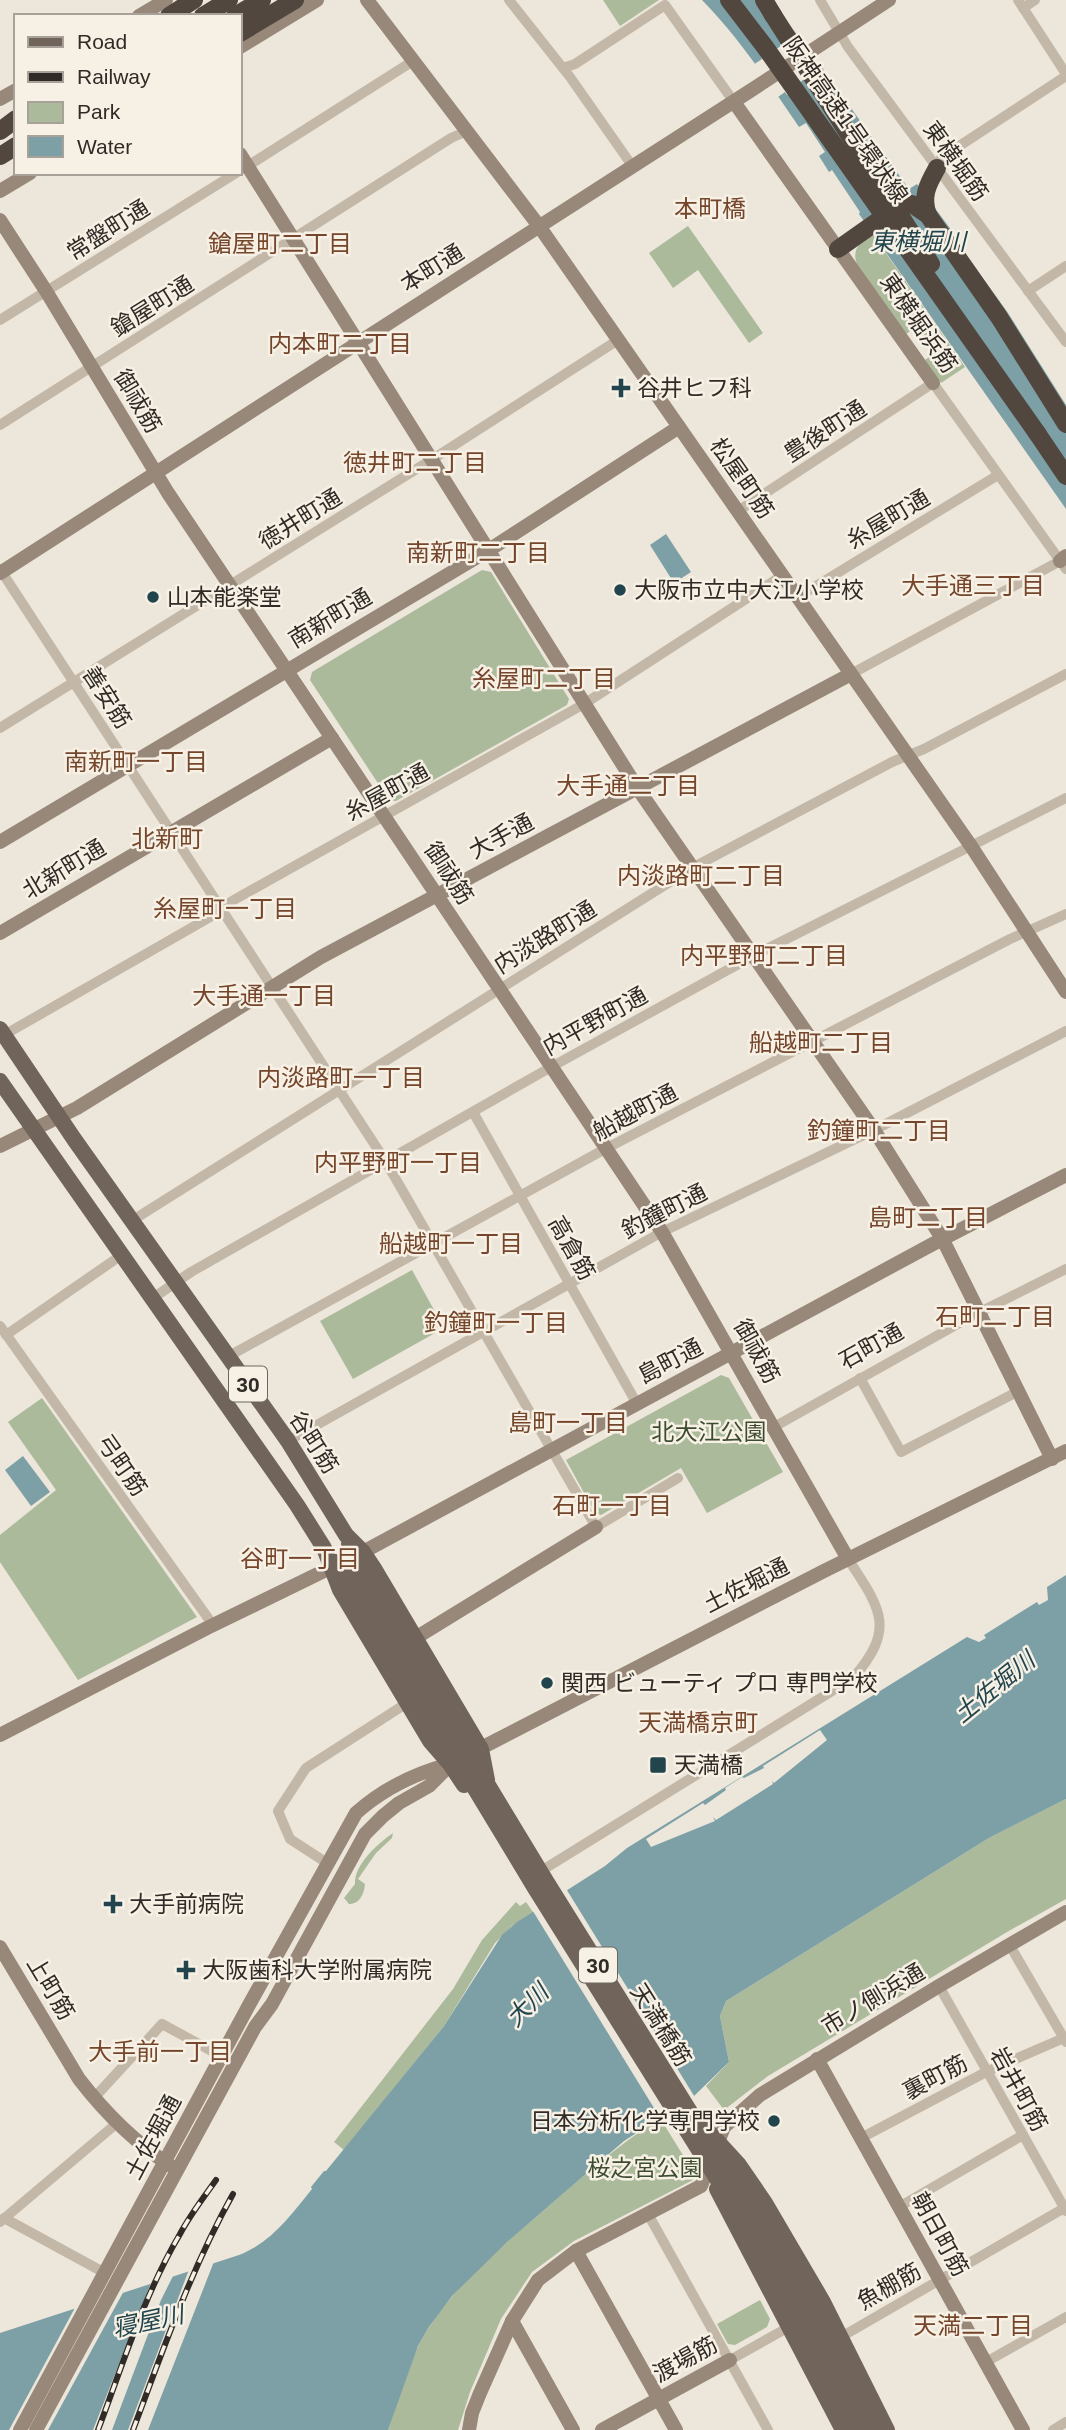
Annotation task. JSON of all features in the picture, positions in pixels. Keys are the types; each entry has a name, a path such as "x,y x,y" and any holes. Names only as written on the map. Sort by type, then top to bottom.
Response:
{"highway":[{"path":"172,14 194,0"},
{"path":"207,14 229,0"},
{"path":"240,14 264,0"},
{"path":"242,32 297,0"},
{"name":"阪神高速1号環状線","path":"728,0 1066,475"},
{"path":"764,0 1037,433"},
{"path":"928,215 925,196 934,173"},
{"path":"838,248 906,204 918,206 928,215 999,317 1066,424"}],"main road":[{"path":"195,14 219,0"},
{"name":"谷町筋","path":"2,1032 288,1441 346,1535"},
{"name":"30","path":"0,1081 123,1254 324,1548 335,1566 340,1590 429,1741 450,1764"},
{"name":"天満橋筋","path":"346,1535 359,1554 363,1577 405,1659"},
{"name":"30","path":"359,1554 416,1637 481,1749"},
{"name":"天満橋筋","path":"335,1566 352,1583 405,1659 546,1881 784,2275 874,2430"},
{"name":"天満橋筋","path":"481,1749 484,1776 541,1871 693,2112 739,2165 765,2203 841,2337 887,2430"},
{"name":"天満橋筋","path":"450,1764 536,1895 707,2171 843,2430"},
{"name":"天満橋筋","path":"784,2275 859,2430"}],"street":[{"path":"144,9 166,0"},
{"path":"268,30 297,0"},
{"path":"242,46 317,0"},
{"name":"松屋町筋","path":"367,0 539,226 971,845 1066,992"},
{"path":"509,0 563,68 633,167"},
{"name":"東横堀筋","path":"820,0 934,173 1066,342"},
{"name":"本町通","path":"1,571 734,102 888,0"},
{"path":"934,173 942,158 1066,75 1020,4 1035,0"},
{"path":"563,68 575,64 665,5 734,102"},
{"name":"常盤町通","path":"242,165 413,61"},
{"name":"東横堀浜筋","path":"734,102 998,475 1064,562"},
{"name":"鎗屋町通","path":"0,425 467,131"},
{"path":"242,167 293,239 358,341 638,789 874,1130 943,1240 1052,1459"},
{"path":"0,191 27,175"},
{"name":"常盤町通","path":"0,320 227,175"},
{"name":"御祓筋","path":"0,220 46,291 155,473 662,1232 848,1559"},
{"path":"1028,291 1066,266"},
{"name":"徳井町通","path":"0,728 618,340"},
{"name":"豊後町通","path":"738,511 933,383"},
{"name":"南新町通","path":"0,842 489,550 679,427"},
{"name":"糸屋町通","path":"798,597 998,475"},
{"name":"大手通","path":"0,1146 77,1108 321,957 1064,562"},
{"name":"善安筋","path":"1,571 386,1162 596,1527"},
{"name":"糸屋町通","path":"2,1032 584,704 783,575"},
{"name":"内淡路町通","path":"133,1220 692,868 1066,674"},
{"name":"北新町通","path":"0,933 332,738"},
{"name":"内平野町通","path":"153,1298 553,1066 753,956 1066,798"},
{"name":"船越町通","path":"229,1356 605,1149 812,1041 1066,914"},
{"name":"釣鐘町通","path":"288,1441 662,1232 874,1130 1066,1031"},
{"name":"高倉筋","path":"473,1112 637,1404"},
{"name":"島町通","path":"0,1735 212,1625 359,1554 1066,1175"},
{"path":"3,1331 123,1254"},
{"name":"石町通","path":"774,1427 979,1313 1066,1269"},
{"name":"弓町筋","path":"3,1331 212,1625"},
{"path":"860,1378 901,1451 1017,1392"},
{"name":"土佐堀通","path":"20,2430 347,1826 362,1808 421,1772 450,1764 481,1749 848,1559 1066,1451"},
{"path":"416,1637 678,1478"},
{"path":"541,1871 856,1675 880,1637 881,1621 848,1559"},
{"path":"327,1863 290,1839 278,1811 306,1768 407,1703"},
{"name":"土佐堀通","path":"36,2430 256,2027 272,2004 366,1834 399,1803 429,1786 450,1764"},
{"name":"市ノ側浜通","path":"707,2171 724,2127 754,2100 817,2059 1066,1912"},
{"path":"1009,1944 1065,2039"},
{"name":"上町筋","path":"0,1947 79,2079 94,2098 116,2124 178,2171"},
{"name":"岩井町筋","path":"939,1986 1065,2209"},
{"path":"94,2098 162,2024 221,2056"},
{"name":"裏町筋","path":"861,2138 988,2071 1065,2039"},
{"name":"朝日町筋","path":"817,2059 1023,2430"},
{"path":"105,2273 2,2220 116,2124"},
{"path":"899,2207 1023,2135"},
{"path":"470,2430 476,2403 512,2321 538,2280 576,2251 701,2186 707,2171"},
{"name":"魚棚筋","path":"841,2337 1065,2209"},
{"path":"648,2214 768,2430"},
{"path":"576,2251 676,2430"},
{"path":"986,2362 1066,2317"},
{"path":"512,2321 573,2430"},
{"name":"渡場筋","path":"602,2430 789,2327"},
{"path":"1053,2430 1066,2423"}],"green space":[{"path":"603,0 659,0 620,26"},
{"path":"688,226 763,333 749,343 698,270 673,288 649,253"},
{"path":"872,233 965,367 941,383 925,360 933,354 915,328 906,334 857,264 856,250"},
{"path":"482,570 491,572 569,699 567,705 396,801 389,800 310,680 312,672"},
{"path":"412,1270 444,1328 353,1379 320,1321"},
{"name":"北大江公園","path":"721,1375 729,1378 783,1472 707,1513 681,1468 601,1515 595,1513 566,1460"},
{"path":"42,1398 197,1617 78,1680 0,1562 0,1535 56,1490 8,1422"},
{"path":"1066,1799 1066,1899 768,2076 724,2110 706,2086 729,2062 720,2016 726,2001 989,1838"},
{"path":"393,1833 392,1838 376,1853 358,1879 365,1884 361,1898 349,1904 344,1898 355,1884 362,1862"},
{"path":"516,1902 520,1906 526,1902 533,1912 512,1926 495,1943 444,2026 344,2150 334,2142 453,1989 482,1940"},
{"name":"桜之宮公園","path":"660,2118 694,2173 693,2180 574,2241 532,2272 501,2319 470,2392 458,2430 388,2430 416,2350 454,2294 497,2250 571,2186"},
{"path":"760,2300 770,2319 767,2327 735,2345 728,2344 717,2324"}],"water":[{"name":"東横堀川","path":"702,0 770,0 909,189 917,184 952,231 952,235 1008,313 1066,405 1066,509 859,214 832,170 829,172 819,156 825,152 806,123 799,127 741,46"},
{"path":"666,534 691,572 674,583 650,545"},
{"path":"23,1456 50,1492 31,1506 5,1470"},
{"path":"1066,1575 1066,1799 989,1838 726,2001 720,2016 729,2062 694,2096 624,2141 507,2242 452,2296 418,2346 388,2430 0,2430 0,2333 239,2255 271,2236 296,2209 311,2187 444,2026 502,1935 517,1922 605,1866 627,1848 967,1637 979,1642 986,1638 984,1635 1037,1602 1039,1605 1048,1600 1047,1587"}],"pier":[{"path":"801,33 825,65 790,89 792,92 787,95 785,92 775,99 753,65 762,59 760,55 767,55"},
{"path":"820,1730 827,1740 774,1783 772,1781 773,1784 716,1820 713,1817 715,1821 651,1847 646,1839 703,1803 705,1805 726,1790 725,1788 764,1768 763,1766"},
{"path":"565,1887 696,2099 662,2121 531,1908"},
{"path":"215,2259 148,2430 128,2430 190,2267"},
{"path":"175,2272 161,2300 112,2430 93,2430 152,2280"},
{"path":"125,2289 48,2430 9,2430 77,2304"}],"railway":[{"path":"98,2430 135,2330 167,2257 216,2180"},
{"path":"133,2430 191,2281 233,2194"}],"place":[{"name":"谷井ヒフ科","path":"621,388"},
{"name":"大阪市立中大江小学校","path":"620,590"},
{"name":"山本能楽堂","path":"153,597"},
{"name":"関西 ビューティ プロ 専門学校","path":"547,1683"},
{"name":"天満橋","path":"658,1765"},
{"name":"大手前病院","path":"113,1904"},
{"name":"大阪歯科大学附属病院","path":"186,1970"},
{"name":"日本分析化学専門学校","path":"774,2121"}],"district":[{"name":"本町橋","path":"710,208"},
{"name":"鎗屋町二丁目","path":"280,243"},
{"name":"内本町二丁目","path":"340,343"},
{"name":"徳井町二丁目","path":"415,462"},
{"name":"南新町二丁目","path":"478,552"},
{"name":"大手通三丁目","path":"973,585"},
{"name":"糸屋町二丁目","path":"544,678"},
{"name":"南新町一丁目","path":"136,761"},
{"name":"大手通二丁目","path":"628,785"},
{"name":"北新町","path":"167,838"},
{"name":"内淡路町二丁目","path":"701,875"},
{"name":"糸屋町一丁目","path":"225,908"},
{"name":"内平野町二丁目","path":"764,955"},
{"name":"大手通一丁目","path":"264,995"},
{"name":"船越町二丁目","path":"821,1042"},
{"name":"内淡路町一丁目","path":"341,1077"},
{"name":"釣鐘町二丁目","path":"879,1130"},
{"name":"内平野町一丁目","path":"398,1162"},
{"name":"島町二丁目","path":"928,1217"},
{"name":"船越町一丁目","path":"451,1243"},
{"name":"石町二丁目","path":"995,1316"},
{"name":"釣鐘町一丁目","path":"496,1322"},
{"name":"島町一丁目","path":"568,1422"},
{"name":"石町一丁目","path":"612,1505"},
{"name":"谷町一丁目","path":"300,1558"},
{"name":"天満橋京町","path":"698,1722"},
{"name":"大手前一丁目","path":"160,2051"},
{"name":"天満二丁目","path":"973,2325"}],"water label":[{"name":"土佐堀川","path":"994,1687"},
{"name":"大川","path":"527,2005"},
{"name":"寝屋川","path":"148,2321"}]}
